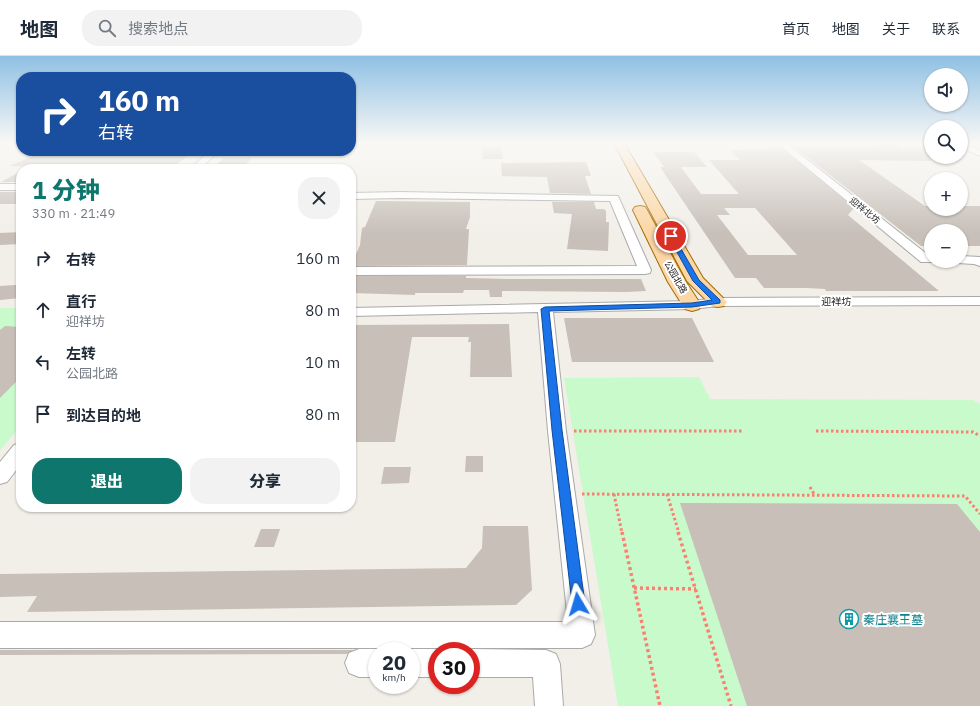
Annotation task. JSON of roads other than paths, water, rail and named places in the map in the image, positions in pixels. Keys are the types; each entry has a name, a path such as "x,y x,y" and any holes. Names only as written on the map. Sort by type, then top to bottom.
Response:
{"main road":[{"name":"公园北路","path":"620,173 677,282 692,305"},
{"name":"公园北路","path":"636,173 696,281 718,302"}],"street":[{"name":"迎祥北坊","path":"819,173 924,258"},
{"path":"0,187 16,187"},
{"path":"356,188 402,188 400,195"},
{"path":"356,196 400,195 614,198 645,270 356,271"},
{"path":"968,260 977,260 980,262"},
{"name":"迎祥坊","path":"356,312 692,305 718,302 978,302"},
{"path":"0,635 582,635 557,430 545,309"},
{"path":"0,476 16,456"},
{"path":"480,663 546,664 550,706"}],"place":[{"name":"秦庄襄王墓","path":"849,619"}]}
